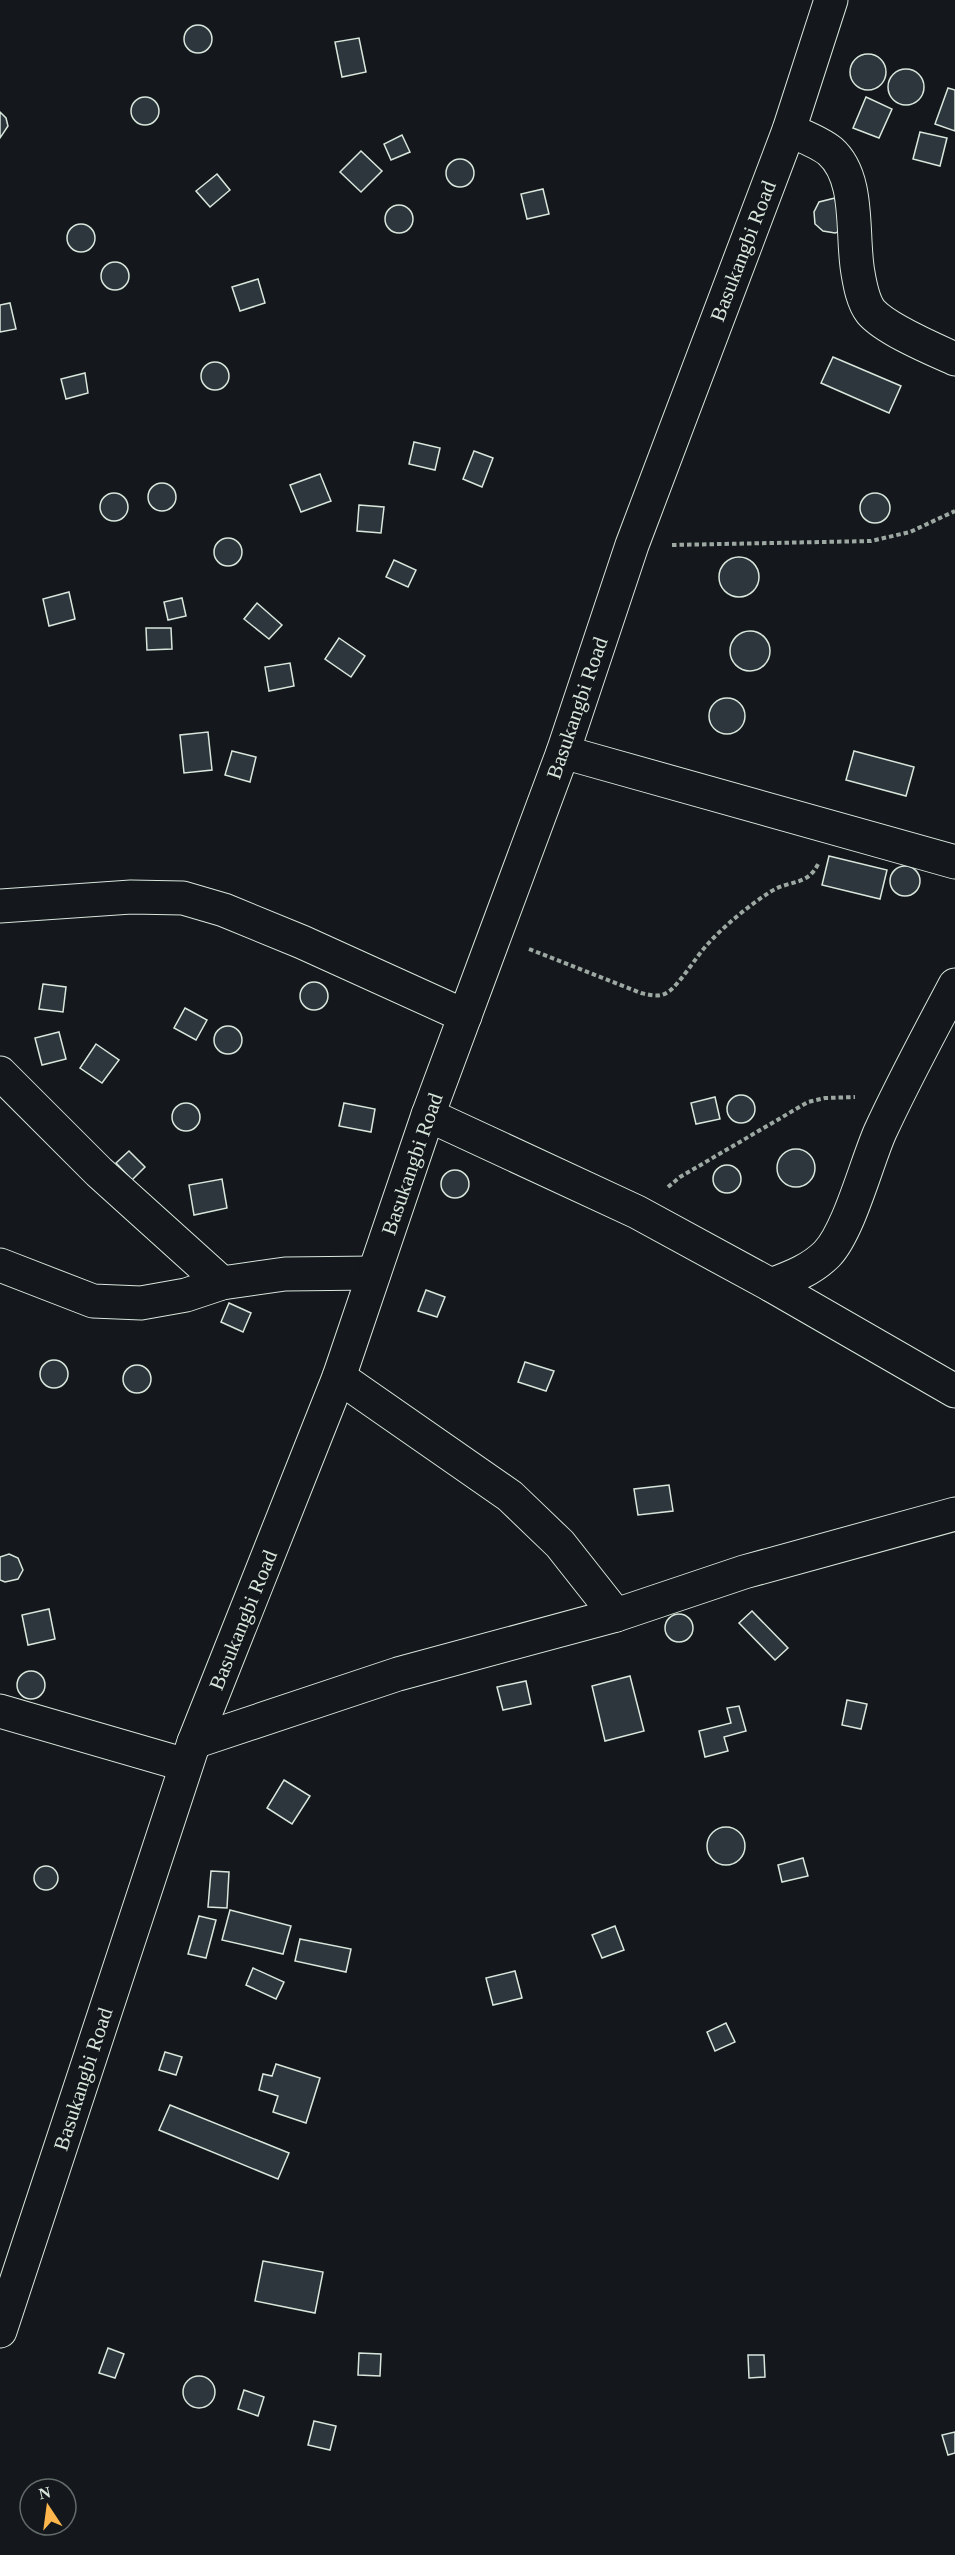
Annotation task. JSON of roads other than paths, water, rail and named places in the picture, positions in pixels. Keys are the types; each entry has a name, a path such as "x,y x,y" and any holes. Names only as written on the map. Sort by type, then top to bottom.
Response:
{"street":[{"name":"Basukangbi Road","path":"0,2331 190,1754 339,1377 428,1115 563,752 632,545 789,130 831,0"},
{"path":"789,130 828,149 841,162 849,183 854,250 861,290 871,311 889,325 955,359"},
{"path":"563,752 834,830 955,862"},
{"path":"0,906 131,897 183,898 224,910 302,942 465,1016"},
{"path":"771,1285 804,1272 828,1252 842,1231 879,1134 955,985"},
{"path":"0,1073 99,1172 222,1283"},
{"path":"428,1115 637,1212 771,1285 955,1391"},
{"path":"0,1265 93,1301 141,1303 186,1295 222,1283 285,1274 374,1273"},
{"path":"339,1377 510,1496 560,1544 616,1615"},
{"path":"0,1711 190,1754 398,1674 616,1615 744,1572 955,1514"}]}
